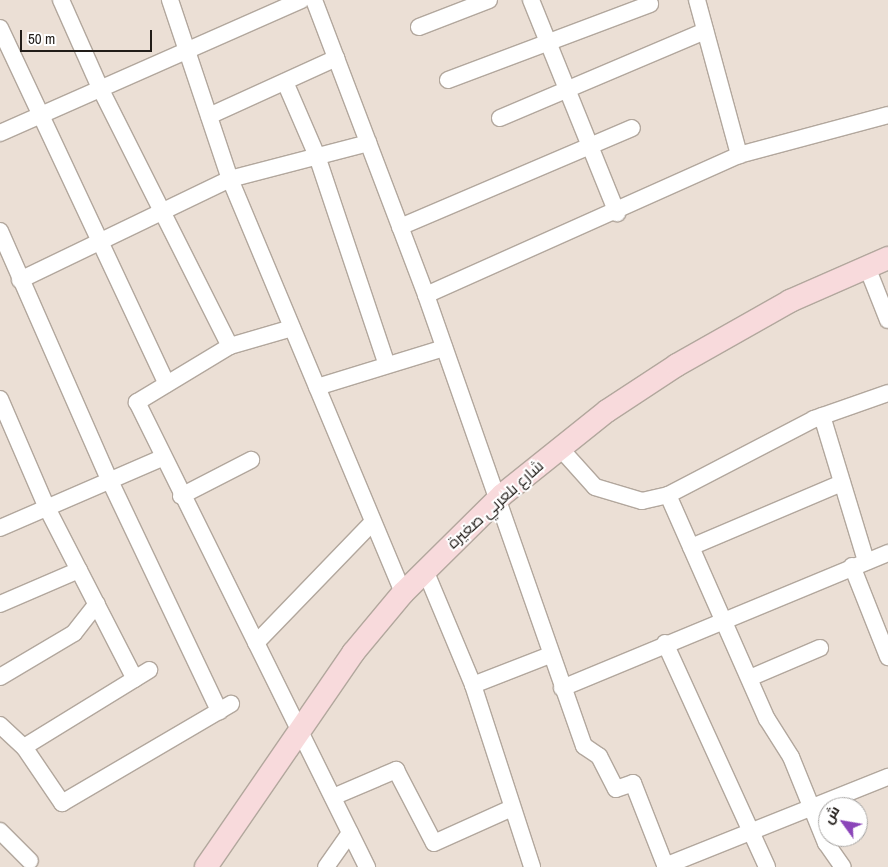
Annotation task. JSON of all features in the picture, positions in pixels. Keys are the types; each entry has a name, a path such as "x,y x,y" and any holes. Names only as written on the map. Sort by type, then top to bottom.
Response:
{"main road":[{"name":"شارع بلعربي صغيرة","path":"206,867 299,728 403,593 496,500 607,411 732,332 888,258"}],"street":[{"path":"61,0 100,88 230,346"},
{"path":"170,0 230,179 403,593"},
{"path":"0,133 186,48 301,0"},
{"path":"314,0 426,295 550,655 584,746 599,756 616,790 633,783 666,867 888,778"},
{"path":"420,27 489,0"},
{"path":"531,0 617,213"},
{"path":"697,0 739,155"},
{"path":"448,80 650,4"},
{"path":"0,28 39,115 102,241 167,384"},
{"path":"500,118 568,92 705,31"},
{"path":"209,116 336,58"},
{"path":"285,82 317,156 387,365"},
{"path":"426,295 617,213 739,155 888,115"},
{"path":"400,228 591,148 632,128"},
{"path":"20,280 230,179 368,143"},
{"path":"0,231 110,481 225,707 62,803 24,747 0,725"},
{"path":"867,267 888,320"},
{"path":"292,328 230,346 137,402 162,458 367,867"},
{"path":"317,387 444,348"},
{"path":"560,448 595,487 615,496 642,501 668,495 766,441 822,416 888,393"},
{"path":"0,399 47,508 135,679"},
{"path":"822,416 842,483 859,564 888,657"},
{"path":"0,528 162,458"},
{"path":"182,496 251,460"},
{"path":"690,547 842,483"},
{"path":"668,495 721,619 752,677 767,719 813,808 826,843 843,867"},
{"path":"256,643 373,522"},
{"path":"562,688 721,619 888,552"},
{"path":"0,604 79,570"},
{"path":"425,570 473,685 532,867"},
{"path":"0,677 74,633 96,604"},
{"path":"665,643 753,832 767,867"},
{"path":"752,677 820,648"},
{"path":"473,685 550,655"},
{"path":"24,747 149,670"},
{"path":"333,797 396,770 434,844 512,808"},
{"path":"0,831 30,861"},
{"path":"326,867 350,834"}]}
